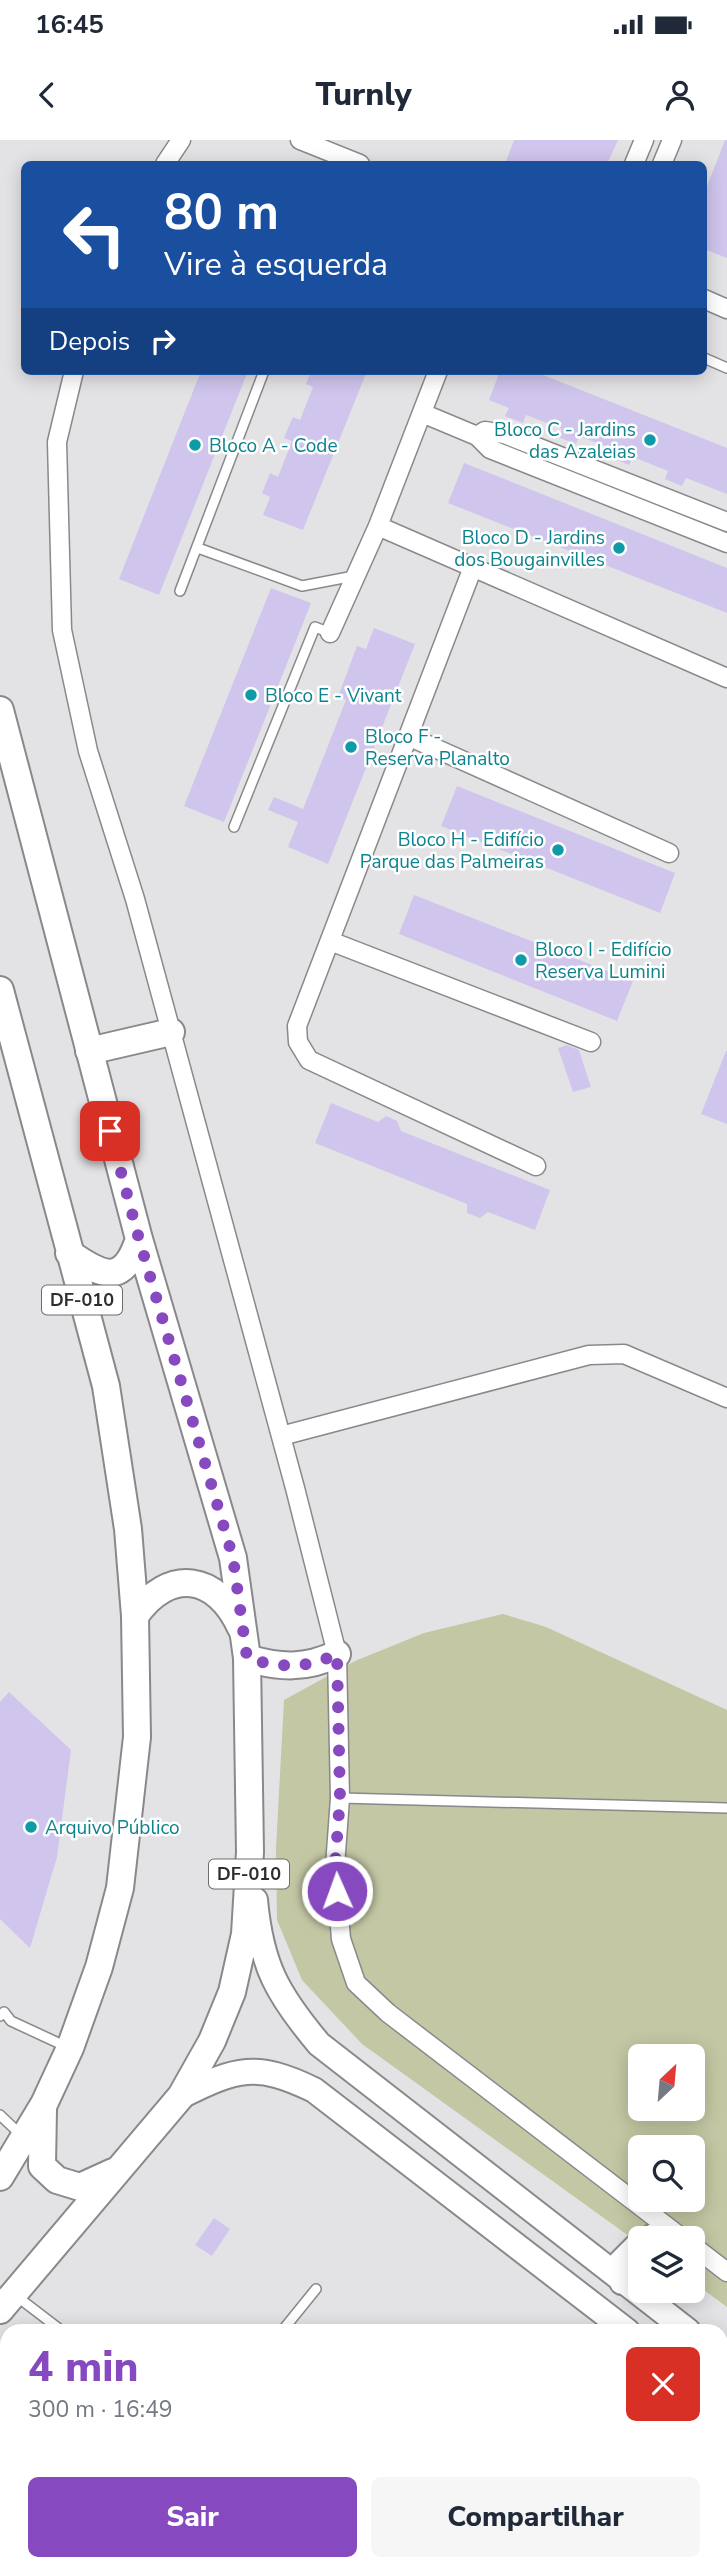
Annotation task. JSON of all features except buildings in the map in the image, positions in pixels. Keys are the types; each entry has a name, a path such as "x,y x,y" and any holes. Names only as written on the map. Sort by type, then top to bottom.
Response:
{"main road":[{"name":"DF-010","path":"0,710 139,1239 233,1558 247,1648 250,1852 245,1934 232,1992 212,2041 181,2096 7,2302"},
{"name":"DF-010","path":"0,2177 44,2104 70,2048 99,1967 120,1888 137,1737 135,1616 128,1529 106,1386 1,998"},
{"path":"89,1051 170,1032"},
{"path":"69,1252 96,1272 119,1271 132,1261 139,1239"},
{"path":"135,1616 154,1593 171,1585 190,1583 209,1590 234,1612 247,1648 290,1667 316,1664 337,1654"},
{"path":"250,1852 257,1930 267,1967 289,2009 319,2044 679,2324"},
{"path":"181,2096 224,2074 249,2071 282,2074 314,2090 614,2324"},
{"path":"44,2104 43,2166 57,2180 80,2187 119,2169"},
{"path":"622,2282 621,2262 628,2255"}],"street":[{"path":"167,161 181,140"},
{"path":"300,140 330,159"},
{"path":"635,161 644,140"},
{"path":"663,161 672,140"},
{"path":"707,300 727,309"},
{"path":"73,375 57,442 62,630 88,751 135,899 281,1436 337,1654 340,1798 335,1866 341,1939 356,1983 388,2013 666,2226"},
{"path":"330,633 378,526 437,375"},
{"path":"422,412 477,436 491,449 727,544"},
{"path":"477,436 485,431 504,434 727,522"},
{"path":"378,526 727,678"},
{"path":"473,567 297,1026 298,1042 309,1060 536,1166"},
{"path":"408,736 669,853"},
{"path":"330,941 591,1042"},
{"path":"281,1436 589,1355 624,1354 727,1398"},
{"path":"705,2255 727,2272"}],"lane":[{"path":"707,360 727,368"},
{"path":"180,591 263,375"},
{"path":"198,548 302,586 355,576"},
{"path":"234,827 315,627 330,633"},
{"path":"340,1798 727,1808"},
{"path":"0,2016 4,2012 11,2021 70,2048"},
{"path":"0,2115 24,2138"},
{"path":"288,2324 316,2289"},
{"path":"7,2302 49,2324"}],"green space":[{"path":"503,1614 546,1627 727,1710 727,2307 705,2291 705,2226 628,2226 628,2235 362,2044 302,1980 277,1920 276,1848 284,1700 355,1661 424,1633"}],"place":[{"name":"Bloco C - Jardins das Azaleias","path":"650,440"},
{"name":"Bloco A - Code","path":"195,445"},
{"name":"Bloco D - Jardins dos Bougainvilles","path":"619,548"},
{"name":"Bloco E - Vivant","path":"251,695"},
{"name":"Bloco F - Reserva Planalto","path":"351,747"},
{"name":"Bloco H - Edifício Parque das Palmeiras","path":"558,850"},
{"name":"Bloco I - Edifício Reserva Lumini","path":"521,960"},
{"name":"Arquivo Público","path":"31,1827"}],"route":[{"path":"110,1131 233,1558 247,1658 290,1667 316,1664 337,1654 340,1798 335,1866 337,1891"}]}
